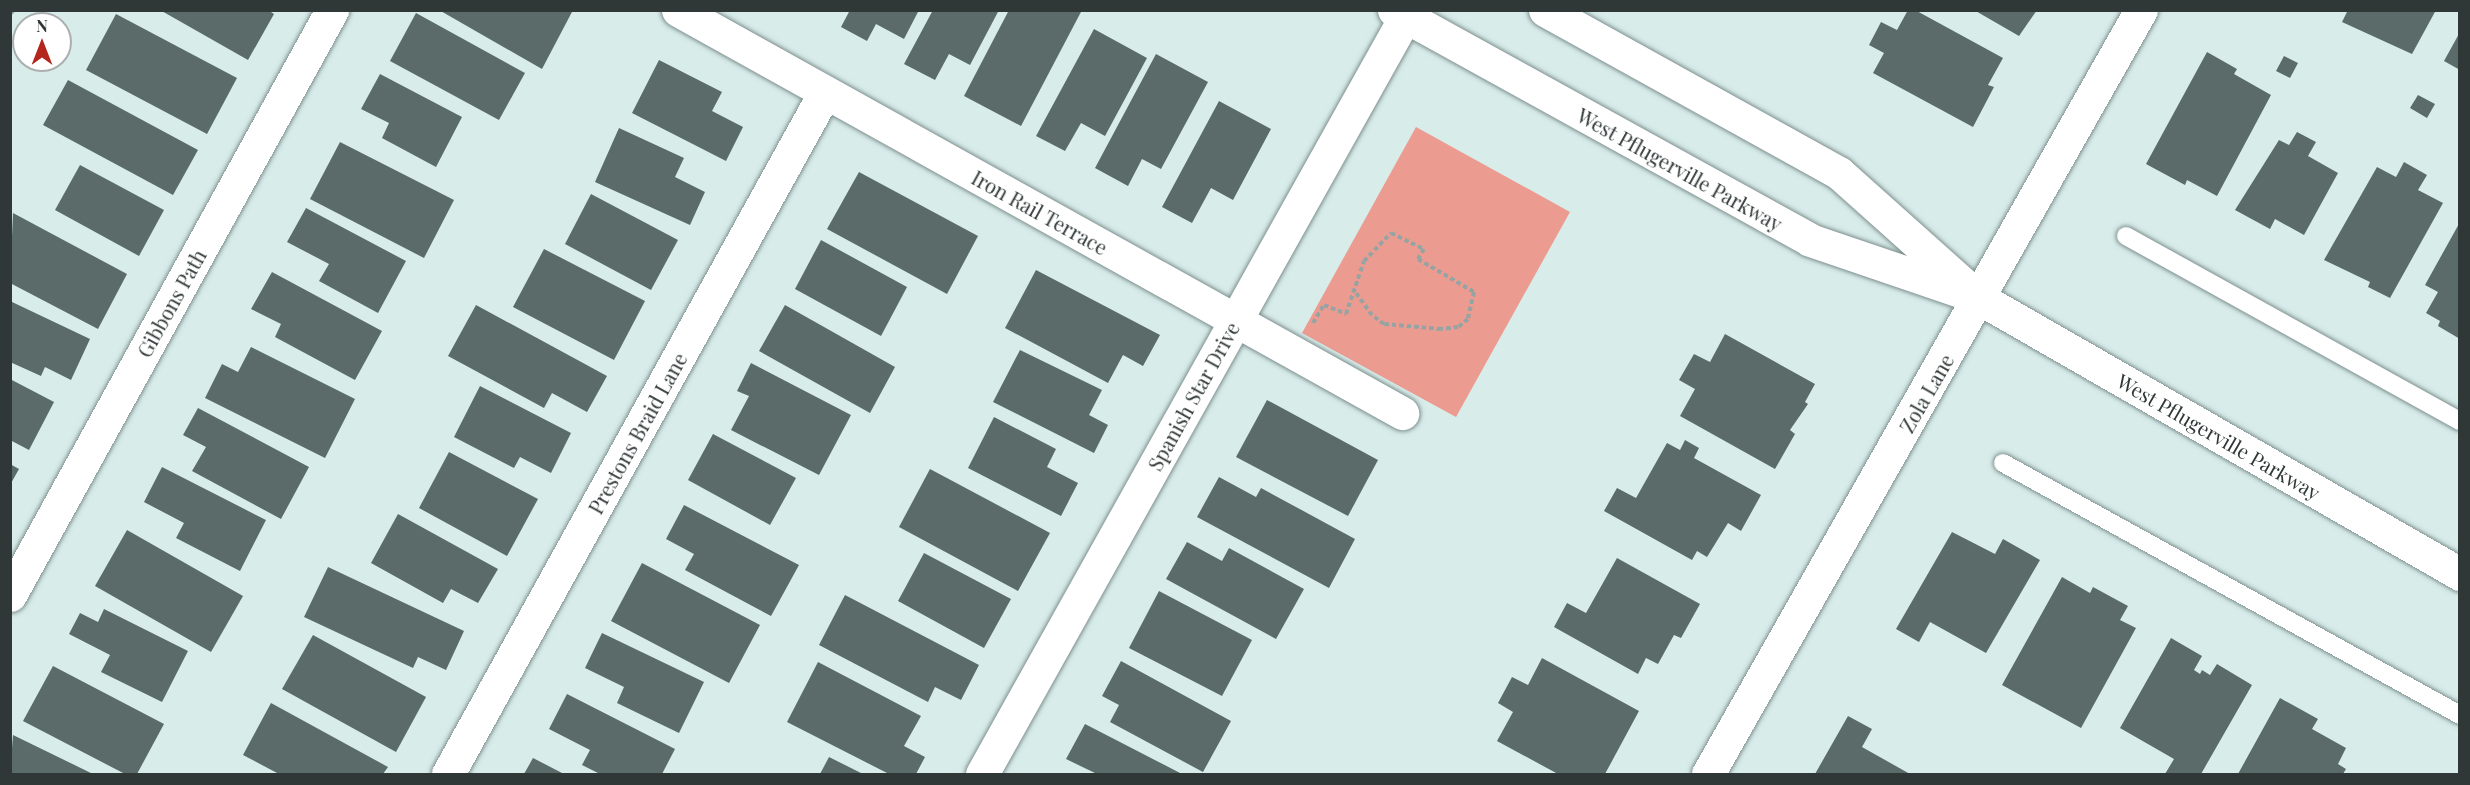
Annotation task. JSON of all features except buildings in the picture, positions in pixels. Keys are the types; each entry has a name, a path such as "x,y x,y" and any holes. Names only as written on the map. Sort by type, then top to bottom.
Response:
{"street":[{"name":"Gibbons Path","path":"10,596 332,10"},
{"name":"Iron Rail Terrace","path":"678,10 1402,413"},
{"name":"West Pflugerville Parkway","path":"1545,10 1839,173 1979,298"},
{"name":"Zola Lane","path":"1708,774 2141,10"},
{"name":"West Pflugerville Parkway","path":"1399,14 1810,240 1979,298 2460,574"},
{"name":"Spanish Star Drive","path":"982,774 1235,320 1399,14"},
{"name":"Prestons Braid Lane","path":"448,774 825,92"}],"lane":[{"path":"2126,236 2460,421"},
{"path":"2003,463 2460,715"}],"path":[{"path":"10,14 14,10"},
{"path":"1308,331 1324,305 1346,315 1356,293 1364,261 1385,243 1391,232 1425,249 1418,259 1474,292 1468,319 1458,327 1441,329 1384,324 1372,315 1356,293"}],"shaded area":[{"path":"1416,127 1570,212 1456,417 1302,333"}]}
